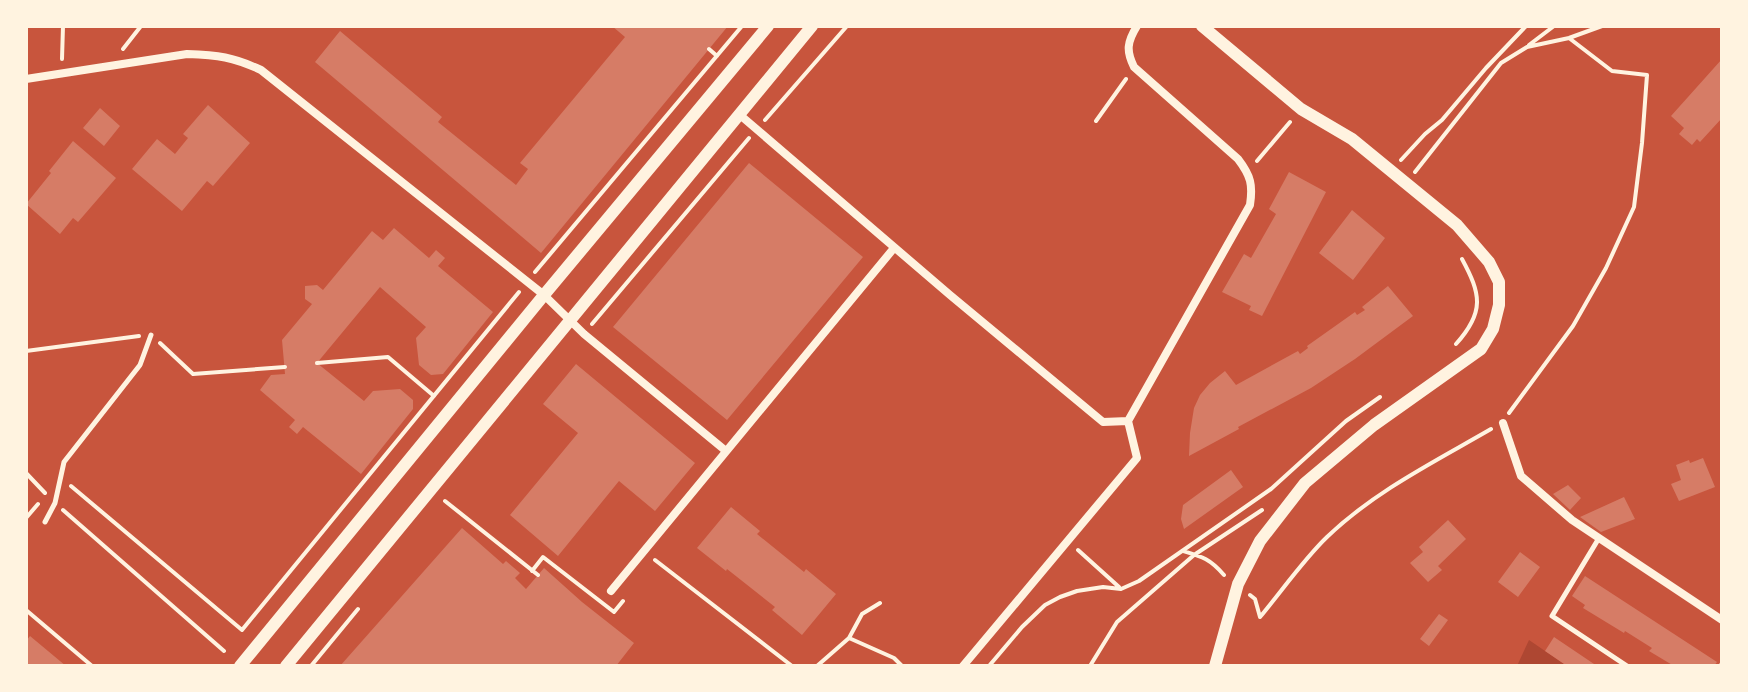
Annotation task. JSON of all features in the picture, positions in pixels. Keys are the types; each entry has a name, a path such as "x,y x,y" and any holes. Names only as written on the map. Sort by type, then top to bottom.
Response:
{"street":[{"path":"240,666 768,26"},
{"path":"286,666 812,26"},
{"path":"963,666 1137,458 1128,421 1250,205 1252,189 1248,172 1238,159 1134,67 1128,54 1130,36 1137,26"},
{"path":"1202,26 1301,109 1352,139 1457,225 1489,262 1499,282 1499,305 1493,329 1481,349 1374,425 1305,483 1260,541 1238,584 1215,666"},
{"path":"26,79 187,54 237,59 261,70 544,295 726,451"},
{"path":"740,115 1103,422 1128,421"},
{"path":"611,591 894,248"},
{"path":"1503,423 1521,476 1572,520 1722,620"}],"lane":[{"path":"45,522 55,503 64,462 140,365 151,335"},
{"path":"1599,538 1552,616 1627,666"}],"path":[{"path":"63,26 61,51 64,73"},
{"path":"108,66 141,26"},
{"path":"242,630 742,26"},
{"path":"1391,171 1442,120 1526,26"},
{"path":"1406,183 1501,63 1554,26"},
{"path":"1527,47 1569,38 1602,26"},
{"path":"1183,551 1212,562 1238,584 1255,599 1260,617 1325,539 1358,509 1394,484 1503,423 1573,326 1606,268 1634,207 1647,75 1612,71 1569,38"},
{"path":"709,49 717,56"},
{"path":"1096,121 1134,67"},
{"path":"1248,172 1301,109"},
{"path":"1455,347 1472,325 1478,301 1473,280 1462,259"},
{"path":"26,351 151,335 193,374 285,367"},
{"path":"317,363 388,357 434,396"},
{"path":"989,666 1045,605 1077,591 1103,587 1121,589 1139,581 1271,489 1346,421 1392,390"},
{"path":"26,473 46,495"},
{"path":"26,518 61,477 252,638"},
{"path":"445,501 538,575"},
{"path":"55,503 224,651"},
{"path":"1090,666 1117,622 1194,555 1265,509 1287,505"},
{"path":"1068,541 1121,589"},
{"path":"532,571 543,557 614,612 630,591"},
{"path":"647,570 655,559 792,666"},
{"path":"817,666 849,638 862,614 880,603"},
{"path":"26,610 92,666"},
{"path":"849,638 894,658 902,666"}],"shaded area":[{"path":"1529,640 1567,666 1517,666"}],"building":[{"path":"612,26 728,26 541,253 315,62 340,31 442,117 438,122 516,185 528,169 520,163 625,37"},
{"path":"1722,59 1722,118 1700,142 1697,139 1692,145 1679,134 1684,128 1671,116"},
{"path":"208,105 250,143 213,186 207,181 182,211 132,169 157,139 175,154 188,138 183,134"},
{"path":"100,108 120,126 104,146 83,128"},
{"path":"73,141 116,178 78,222 73,218 60,234 26,204"},
{"path":"749,163 863,257 727,420 613,327"},
{"path":"1289,172 1326,192 1262,316 1249,310 1251,306 1222,292 1244,254 1251,258 1276,214 1269,209"},
{"path":"1352,210 1385,238 1353,280 1319,253"},
{"path":"394,228 429,258 436,250 445,258 438,266 493,312 443,374 431,375 419,365 416,338 426,327 380,287 317,363 364,401 373,391 400,389 413,400 413,409 361,474 303,427 297,434 289,427 295,420 260,390 271,375 285,374 282,340 312,304 305,299 305,286 317,285 323,290 372,231 383,240"},
{"path":"1388,286 1413,316 1311,388 1189,456 1194,408 1210,383 1225,371 1236,385 1298,351 1300,354 1355,312 1357,315 1365,310 1362,307"},
{"path":"576,364 695,463 655,511 619,481 558,556 510,515 578,433 543,404"},
{"path":"1703,458 1715,487 1679,501 1671,484 1681,480 1676,465"},
{"path":"1231,470 1243,487 1184,529 1181,519 1183,505"},
{"path":"1568,485 1581,498 1570,510 1553,494"},
{"path":"1624,497 1635,519 1601,532 1580,517"},
{"path":"731,507 760,531 757,534 836,594 802,635 772,610 775,607 697,548"},
{"path":"1448,520 1466,539 1438,566 1442,570 1428,582 1410,563 1423,552 1419,547"},
{"path":"462,528 503,564 506,561 520,573 515,578 526,589 544,568 634,643 616,666 340,666"},
{"path":"1520,552 1540,567 1518,597 1498,582"},
{"path":"1585,576 1717,662 1714,666 1674,666 1649,651 1652,648 1583,608 1585,605 1572,596"},
{"path":"1439,614 1448,620 1429,646 1420,639"},
{"path":"30,636 66,666 26,666 26,641"},
{"path":"1554,637 1597,666 1567,666 1545,651"}]}
